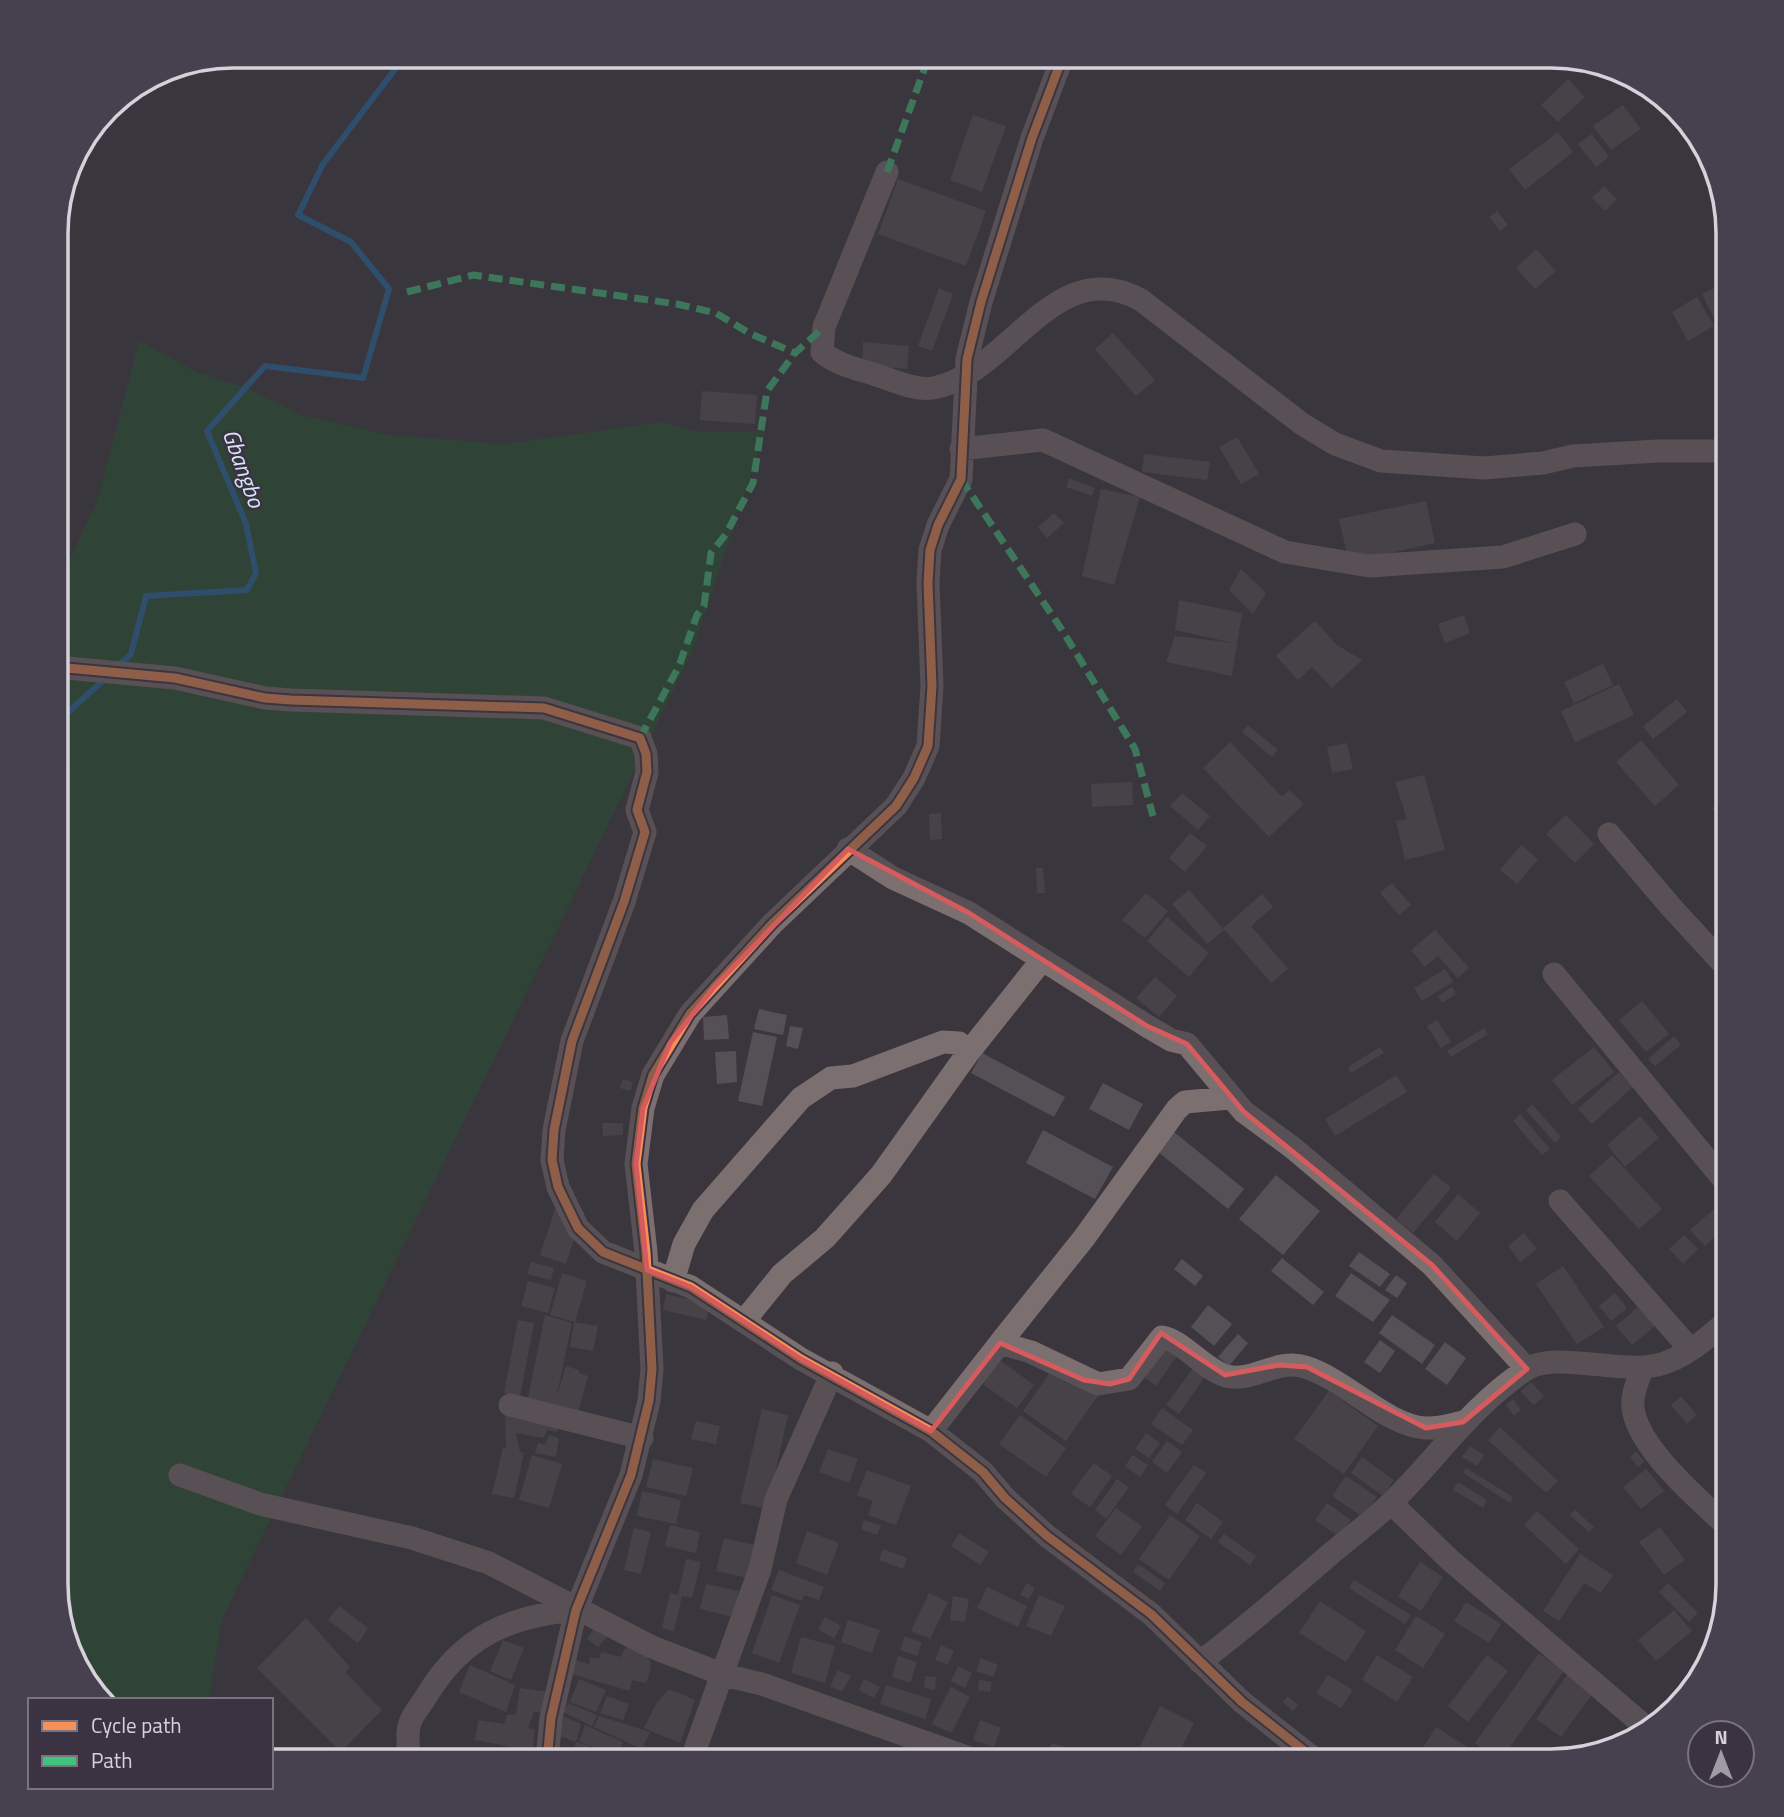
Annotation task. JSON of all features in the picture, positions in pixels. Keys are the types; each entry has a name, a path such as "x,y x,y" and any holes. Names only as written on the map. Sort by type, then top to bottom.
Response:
{"street":[{"path":"548,1749 551,1718 576,1610 631,1475 642,1438 652,1369 647,1270 636,1164 637,1136 653,1075 670,1043 698,1005 772,924 896,806 914,778 928,746 932,686 928,583 930,550 938,525 961,479 965,374 981,302 1032,138 1058,69"},
{"path":"887,172 824,327 822,352 830,359 919,388 934,388 965,374 1066,295 1101,288 1128,292 1141,300 1302,424 1335,444 1381,461 1413,466 1484,468 1543,463 1573,456 1658,450 1716,451"},
{"path":"961,449 1043,440 1285,552 1368,566 1503,557 1575,534"},
{"path":"69,668 175,678 278,699 544,708 640,738 646,754 647,772 637,810 645,832 624,902 572,1041 558,1103 552,1160 558,1187 578,1228 589,1242 614,1258 691,1287 802,1359 832,1373 931,1430 983,1472 1004,1498 1047,1536 1152,1614 1242,1702 1302,1749"},
{"path":"1609,834 1716,955"},
{"path":"848,849 893,878 969,913 1147,1027 1171,1040 1187,1044 1230,1098 1432,1265 1527,1369"},
{"path":"744,1321 782,1274 825,1238 881,1175 968,1053 1042,960"},
{"path":"1554,974 1716,1170"},
{"path":"673,1280 684,1244 703,1210 801,1098 831,1079 853,1076 943,1042 959,1043 968,1053"},
{"path":"931,1430 1084,1238 1177,1109 1185,1102 1230,1098"},
{"path":"1560,1201 1690,1349"},
{"path":"1200,1662 1243,1630 1391,1503 1488,1397 1527,1369 1549,1361 1642,1368 1671,1361 1716,1329"},
{"path":"1000,1343 1031,1352 1098,1384 1129,1378 1158,1339 1166,1337 1196,1360 1224,1375 1247,1375 1292,1364 1307,1367 1412,1425 1426,1428 1463,1422"},
{"path":"1642,1368 1632,1400 1636,1424 1664,1463 1716,1515"},
{"path":"696,1749 760,1569 776,1499 832,1373"},
{"path":"510,1405 642,1438"},
{"path":"180,1475 260,1504 412,1538 489,1563 652,1647 724,1675 762,1684 944,1749"},
{"path":"1391,1503 1450,1560 1641,1722"},
{"path":"409,1749 409,1724 438,1677 461,1650 485,1633 547,1613 576,1610"}],"highlighted area":[{"path":"848,849 969,913 1147,1026 1187,1044 1244,1112 1432,1265 1527,1369 1463,1422 1426,1428 1307,1367 1279,1365 1225,1375 1161,1333 1129,1379 1110,1384 1084,1380 1000,1343 931,1431 801,1359 691,1287 647,1270 636,1164 643,1108 670,1043 715,986"}],"green space":[{"path":"139,341 197,372 246,388 301,415 388,435 504,444 662,422 698,432 765,431 692,652 221,1621 209,1698 114,1698 85,1657 70,1606 69,562 98,499"}],"building":[{"path":"1568,79 1585,97 1558,122 1541,105"},
{"path":"1623,105 1641,129 1611,150 1593,126"},
{"path":"973,115 1006,126 982,192 950,180"},
{"path":"1558,132 1573,152 1525,190 1509,169"},
{"path":"1592,134 1609,157 1596,167 1578,144"},
{"path":"898,179 986,211 966,266 878,234"},
{"path":"1604,186 1617,199 1605,211 1592,198"},
{"path":"1497,211 1508,225 1500,231 1489,217"},
{"path":"1536,249 1556,271 1535,289 1516,268"},
{"path":"1716,287 1716,314 1713,316 1702,294"},
{"path":"939,288 953,294 932,351 918,346"},
{"path":"1697,297 1714,326 1688,341 1672,312"},
{"path":"1113,333 1155,380 1136,396 1095,349"},
{"path":"863,342 909,346 907,369 862,366"},
{"path":"702,391 757,395 755,424 700,420"},
{"path":"1237,437 1259,474 1241,484 1219,447"},
{"path":"1144,454 1210,462 1207,480 1142,472"},
{"path":"1069,478 1095,488 1092,496 1066,487"},
{"path":"1101,489 1140,497 1114,585 1082,576"},
{"path":"1426,501 1435,543 1349,562 1339,519"},
{"path":"1054,513 1064,523 1047,538 1038,527"},
{"path":"1241,569 1266,593 1253,614 1229,590"},
{"path":"1179,600 1242,613 1232,676 1166,662 1175,636 1234,643 1175,630"},
{"path":"1464,615 1470,633 1445,643 1438,624"},
{"path":"1315,621 1337,645 1362,660 1332,688 1312,667 1298,680 1276,656"},
{"path":"1603,664 1613,685 1574,703 1564,682"},
{"path":"1619,684 1634,715 1575,742 1561,711"},
{"path":"1677,699 1687,712 1653,739 1643,726"},
{"path":"1248,725 1278,750 1272,757 1242,732"},
{"path":"1641,740 1679,785 1655,806 1616,762"},
{"path":"1230,742 1282,797 1289,790 1304,804 1269,837 1203,768"},
{"path":"1347,743 1353,769 1332,773 1327,747"},
{"path":"1424,775 1445,850 1405,860 1396,821 1407,819 1395,782"},
{"path":"1132,782 1133,805 1092,807 1091,784"},
{"path":"1182,793 1210,816 1198,830 1170,806"},
{"path":"941,813 942,839 930,840 929,814"},
{"path":"1566,815 1594,844 1575,863 1546,834"},
{"path":"1190,833 1207,846 1185,872 1169,858"},
{"path":"1521,845 1538,859 1517,884 1500,870"},
{"path":"1036,868 1043,868 1045,893 1037,893"},
{"path":"1392,883 1411,905 1399,915 1380,893"},
{"path":"1189,890 1224,930 1207,944 1172,904"},
{"path":"1146,893 1168,911 1145,938 1122,920"},
{"path":"1262,894 1273,907 1251,926 1288,969 1271,983 1223,928"},
{"path":"1167,917 1209,953 1189,977 1147,941"},
{"path":"1435,930 1469,968 1458,978 1438,956 1425,967 1411,950"},
{"path":"1445,969 1453,982 1422,1001 1414,988"},
{"path":"1155,977 1177,996 1159,1017 1136,998"},
{"path":"1452,987 1456,994 1442,1003 1438,996"},
{"path":"1642,1001 1669,1034 1646,1052 1619,1020"},
{"path":"759,1009 787,1015 783,1035 754,1029"},
{"path":"727,1015 729,1039 704,1040 703,1017"},
{"path":"1437,1020 1451,1042 1441,1048 1427,1026"},
{"path":"790,1026 803,1028 798,1049 786,1046"},
{"path":"1484,1028 1488,1034 1451,1057 1447,1051"},
{"path":"753,1032 777,1037 762,1106 738,1101"},
{"path":"1674,1036 1681,1045 1655,1066 1648,1059"},
{"path":"1380,1047 1384,1053 1351,1073 1348,1067"},
{"path":"1594,1047 1614,1072 1572,1105 1552,1080"},
{"path":"736,1051 737,1082 717,1084 715,1052"},
{"path":"982,1053 1065,1097 1054,1117 971,1073"},
{"path":"1619,1072 1633,1087 1592,1124 1578,1109"},
{"path":"1396,1075 1407,1092 1335,1136 1325,1119"},
{"path":"623,1079 633,1082 630,1091 620,1088"},
{"path":"1103,1083 1143,1104 1129,1130 1089,1109"},
{"path":"1532,1104 1561,1137 1555,1143 1526,1110"},
{"path":"1520,1114 1550,1149 1542,1155 1513,1121"},
{"path":"1640,1116 1659,1138 1625,1167 1607,1145"},
{"path":"602,1123 623,1123 623,1135 603,1136"},
{"path":"1043,1130 1113,1167 1095,1199 1026,1163"},
{"path":"1173,1131 1244,1189 1228,1209 1157,1151"},
{"path":"1612,1155 1662,1209 1639,1229 1589,1176"},
{"path":"1434,1174 1451,1188 1413,1233 1396,1219"},
{"path":"1276,1175 1320,1211 1283,1255 1239,1219"},
{"path":"1458,1194 1480,1213 1457,1241 1435,1222"},
{"path":"557,1203 583,1212 566,1264 540,1255"},
{"path":"1716,1207 1716,1236 1705,1246 1690,1230"},
{"path":"1524,1233 1537,1249 1520,1262 1508,1246"},
{"path":"1684,1235 1698,1249 1683,1264 1669,1249"},
{"path":"1359,1252 1390,1274 1380,1287 1349,1266"},
{"path":"1282,1258 1324,1292 1313,1305 1271,1271"},
{"path":"1182,1259 1203,1276 1195,1286 1174,1269"},
{"path":"531,1262 554,1268 551,1280 527,1274"},
{"path":"1563,1266 1604,1327 1577,1344 1536,1284"},
{"path":"562,1273 587,1281 575,1322 550,1315"},
{"path":"1351,1273 1390,1300 1373,1322 1335,1296"},
{"path":"1396,1275 1407,1283 1397,1298 1385,1290"},
{"path":"528,1281 555,1288 548,1313 521,1306"},
{"path":"1615,1293 1627,1308 1611,1321 1599,1306"},
{"path":"666,1294 710,1304 706,1320 663,1310"},
{"path":"1208,1305 1232,1324 1214,1346 1191,1327"},
{"path":"1638,1307 1655,1326 1632,1345 1616,1326"},
{"path":"545,1315 572,1323 556,1399 566,1366 579,1370 579,1373 588,1376 578,1413 528,1398"},
{"path":"1392,1315 1435,1345 1422,1364 1379,1333"},
{"path":"518,1320 534,1323 520,1397 504,1393"},
{"path":"574,1322 598,1326 593,1351 570,1347"},
{"path":"1238,1334 1248,1343 1229,1366 1218,1357"},
{"path":"1380,1340 1395,1351 1380,1373 1364,1362"},
{"path":"1163,1342 1179,1353 1156,1386 1140,1374"},
{"path":"1445,1342 1466,1358 1447,1385 1425,1369"},
{"path":"998,1359 1034,1385 1017,1408 981,1383"},
{"path":"1055,1365 1098,1396 1066,1441 1023,1411"},
{"path":"1195,1365 1207,1374 1179,1414 1166,1405"},
{"path":"1531,1382 1544,1396 1534,1405 1520,1391"},
{"path":"1329,1391 1378,1426 1344,1474 1294,1439"},
{"path":"1681,1396 1697,1415 1687,1424 1671,1405"},
{"path":"1513,1399 1521,1410 1514,1416 1506,1405"},
{"path":"505,1407 560,1421 558,1432 547,1430 544,1438 516,1433 520,1452 524,1453 514,1498 492,1494 503,1448 506,1449"},
{"path":"1162,1408 1193,1430 1182,1445 1151,1424"},
{"path":"762,1409 788,1415 767,1509 740,1503"},
{"path":"1020,1415 1066,1448 1046,1477 999,1444"},
{"path":"696,1421 720,1426 716,1444 691,1439"},
{"path":"1500,1427 1558,1481 1546,1493 1488,1440"},
{"path":"1146,1433 1160,1443 1149,1458 1135,1449"},
{"path":"549,1435 559,1438 556,1457 535,1453 538,1443 545,1444"},
{"path":"1167,1441 1182,1452 1167,1473 1152,1462"},
{"path":"1470,1446 1484,1455 1477,1466 1462,1457"},
{"path":"828,1449 858,1459 849,1483 819,1472"},
{"path":"1636,1451 1644,1461 1638,1467 1630,1457"},
{"path":"532,1455 562,1464 549,1508 519,1500"},
{"path":"1133,1455 1148,1465 1140,1477 1125,1466"},
{"path":"1362,1457 1394,1480 1383,1496 1351,1473"},
{"path":"653,1459 693,1468 686,1496 646,1487"},
{"path":"1094,1463 1112,1476 1090,1507 1071,1494"},
{"path":"1194,1465 1206,1473 1177,1514 1165,1505"},
{"path":"1466,1468 1513,1497 1510,1503 1463,1473"},
{"path":"1646,1469 1664,1491 1641,1509 1623,1487"},
{"path":"867,1470 911,1486 896,1525 868,1515 873,1501 857,1495"},
{"path":"1346,1476 1377,1497 1363,1517 1332,1496"},
{"path":"1117,1479 1129,1487 1106,1519 1095,1510"},
{"path":"1458,1482 1487,1500 1483,1508 1453,1490"},
{"path":"642,1491 681,1500 676,1524 637,1516"},
{"path":"1197,1503 1223,1522 1211,1539 1185,1520"},
{"path":"1327,1503 1351,1520 1339,1537 1315,1520"},
{"path":"1116,1508 1142,1526 1121,1555 1095,1536"},
{"path":"1575,1510 1594,1527 1589,1532 1570,1515"},
{"path":"1537,1511 1579,1549 1566,1564 1524,1525"},
{"path":"1170,1515 1200,1536 1169,1580 1139,1559"},
{"path":"864,1520 881,1526 877,1535 861,1529"},
{"path":"670,1525 700,1532 696,1553 665,1546"},
{"path":"1660,1527 1685,1560 1664,1575 1639,1542"},
{"path":"634,1528 651,1532 641,1574 624,1570"},
{"path":"807,1531 839,1543 827,1575 796,1563"},
{"path":"959,1533 989,1552 980,1565 951,1546"},
{"path":"1224,1534 1256,1556 1250,1565 1218,1542"},
{"path":"724,1538 754,1545 747,1578 716,1571"},
{"path":"883,1549 907,1558 903,1569 879,1560"},
{"path":"1580,1554 1613,1575 1601,1593 1584,1583 1559,1621 1543,1611"},
{"path":"686,1559 701,1562 692,1598 682,1596 674,1631 662,1628 670,1593 678,1595"},
{"path":"1420,1562 1443,1577 1421,1611 1398,1596"},
{"path":"1138,1564 1165,1583 1160,1591 1133,1572"},
{"path":"779,1570 824,1587 819,1600 804,1595 802,1601 771,1590"},
{"path":"1354,1580 1411,1615 1405,1624 1349,1588"},
{"path":"1027,1583 1035,1588 1029,1599 1020,1595"},
{"path":"1668,1583 1698,1613 1689,1622 1659,1592"},
{"path":"706,1584 739,1591 733,1617 700,1609"},
{"path":"987,1587 1027,1606 1018,1627 977,1608"},
{"path":"929,1593 948,1602 930,1639 911,1631"},
{"path":"772,1595 800,1605 779,1663 752,1653"},
{"path":"1039,1595 1065,1606 1051,1636 1026,1626"},
{"path":"953,1596 969,1599 965,1622 950,1620"},
{"path":"1320,1601 1366,1631 1346,1662 1299,1633"},
{"path":"1466,1602 1501,1624 1489,1643 1454,1621"},
{"path":"339,1606 368,1628 358,1643 328,1620"},
{"path":"1674,1610 1692,1631 1656,1661 1638,1640"},
{"path":"1416,1616 1445,1634 1423,1668 1395,1650"},
{"path":"825,1617 841,1626 834,1639 818,1629"},
{"path":"306,1618 350,1667 345,1672 382,1710 344,1749 338,1749 257,1668"},
{"path":"848,1620 880,1630 872,1653 841,1642"},
{"path":"595,1627 607,1637 598,1647 587,1639"},
{"path":"905,1636 922,1643 917,1656 900,1650"},
{"path":"801,1637 835,1646 825,1683 791,1673"},
{"path":"503,1640 524,1648 511,1680 490,1671"},
{"path":"627,1644 650,1660 651,1668 646,1683 632,1680 630,1691 568,1673 572,1659 589,1664 590,1657 599,1659 601,1652 621,1657"},
{"path":"941,1645 954,1651 948,1665 935,1660"},
{"path":"1539,1653 1564,1671 1509,1749 1483,1749 1475,1743"},
{"path":"1377,1655 1413,1677 1397,1702 1362,1680"},
{"path":"1487,1655 1508,1671 1468,1722 1448,1706"},
{"path":"898,1656 917,1662 910,1683 892,1677"},
{"path":"981,1658 998,1665 993,1677 976,1671"},
{"path":"470,1665 515,1685 506,1712 459,1692"},
{"path":"958,1666 972,1673 965,1688 951,1681"},
{"path":"838,1670 851,1676 842,1692 830,1686"},
{"path":"1569,1672 1595,1690 1561,1737 1536,1719"},
{"path":"1328,1675 1353,1690 1341,1708 1316,1693"},
{"path":"925,1676 936,1677 935,1690 924,1688"},
{"path":"579,1679 606,1690 596,1712 570,1702"},
{"path":"864,1679 880,1687 874,1698 859,1690"},
{"path":"979,1680 992,1682 990,1692 978,1690"},
{"path":"886,1685 931,1699 925,1719 880,1704"},
{"path":"951,1687 970,1697 951,1733 932,1724"},
{"path":"520,1688 550,1692 547,1714 534,1712 528,1728 535,1730 532,1749 475,1740 478,1720 504,1724 507,1715 516,1714"},
{"path":"669,1689 695,1700 680,1743 644,1728 656,1704"},
{"path":"607,1696 629,1704 623,1720 600,1713"},
{"path":"1288,1696 1298,1705 1293,1711 1283,1702"},
{"path":"568,1703 597,1715 592,1726 563,1712"},
{"path":"1160,1706 1194,1723 1181,1749 1139,1749"},
{"path":"555,1713 581,1724 576,1742 549,1732"},
{"path":"599,1716 650,1732 642,1749 594,1727"},
{"path":"980,1720 1001,1728 994,1747 973,1740"},
{"path":"585,1725 623,1742 621,1749 597,1749 579,1741"},
{"path":"1436,1727 1470,1749 1422,1749"},
{"path":"576,1742 589,1745 588,1749 574,1749"},
{"path":"1052,1743 1068,1748 1068,1749 1050,1749"}],"waterway":[{"name":"Gbangbo","path":"118,666 131,654 146,596 247,590 256,573 246,524 207,431 265,366 363,378 389,289 351,242 298,215 323,164 396,68"},
{"name":"Gbangbo","path":"69,712 106,678"}],"marked path":[{"path":"887,172 924,69"},
{"path":"407,292 473,275 677,304 716,313 749,333 795,353"},
{"path":"640,738 679,666 697,615 704,606 711,553 726,534 753,483 767,391 795,353 824,327"},
{"path":"961,479 1062,630 1135,749 1153,816"}],"cycle path":[{"path":"548,1749 551,1718 576,1610 631,1475 649,1401 652,1369 646,1252 636,1164 643,1108 653,1075 690,1014 772,924 896,806 914,778 928,746 932,686 928,583 930,550 938,525 961,479 967,359 981,302 1032,138 1058,69"},
{"path":"69,668 175,678 265,698 544,708 640,738 646,754 647,772 637,810 645,832 624,902 572,1041 554,1130 552,1160 558,1187 578,1228 603,1252 691,1287 801,1359 931,1431 983,1472 1005,1498 1047,1536 1151,1614 1242,1702 1302,1749"}]}
